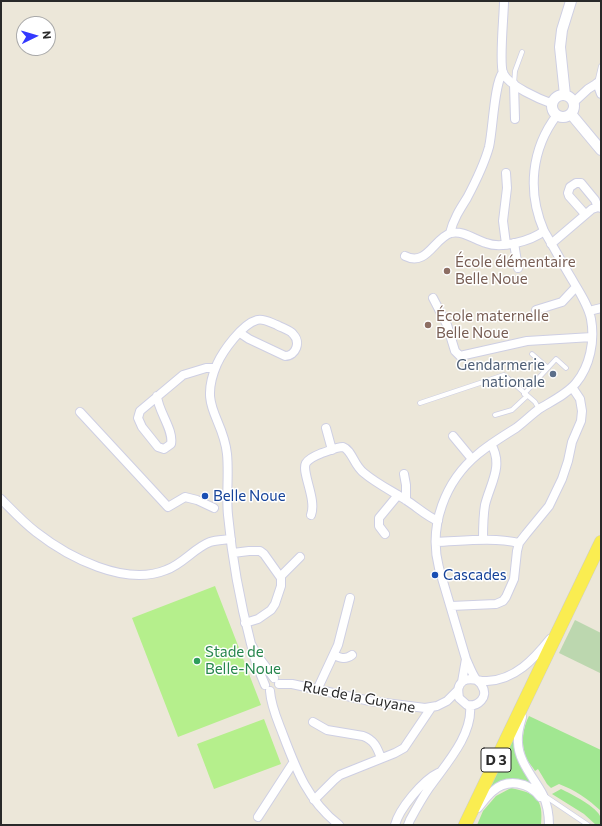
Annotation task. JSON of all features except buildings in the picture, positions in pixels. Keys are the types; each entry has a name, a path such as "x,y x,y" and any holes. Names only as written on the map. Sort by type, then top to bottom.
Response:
{"main road":[{"name":"D 3","path":"589,566 601,537"},
{"name":"D 3","path":"466,825 601,542"}],"street":[{"path":"504,1 501,61 503,72 506,78 514,84 553,104"},
{"path":"565,95 560,47 562,30 571,1"},
{"path":"405,256 414,259 422,257 450,233 453,222 476,180 484,161 491,134 497,85 500,75 503,72"},
{"path":"574,102 565,95 557,97 553,104 553,108 557,115 564,117 571,114 574,102 588,89 599,82 601,94"},
{"path":"514,84 515,119"},
{"path":"571,114 601,150"},
{"path":"466,659 462,682 458,690 461,701 470,706 479,703 484,695 483,686 476,680 466,659 438,563 436,542 440,509 449,489 472,459 491,444 517,427 539,409 564,394 580,377 588,361 592,337 592,326 589,311 544,231 539,221 535,204 533,182 536,158 543,139 557,115"},
{"path":"506,173 507,188 503,221 506,244"},
{"path":"551,244 592,208 599,207 582,184 576,183 570,187 568,193 585,214"},
{"path":"450,233 463,233 491,245 514,243 532,239 544,231"},
{"path":"514,243 518,268"},
{"path":"536,310 562,302 576,287"},
{"path":"433,298 447,325 455,351 460,356 528,342 592,337"},
{"path":"589,311 601,308"},
{"path":"240,332 249,339 285,356 292,355 295,352 297,341 294,334 267,321 256,320 240,332 228,346 215,368 211,380 209,396 210,403 227,449 230,539 245,623 256,663 267,688 274,712 294,763 304,784 314,800 325,813 339,825"},
{"path":"157,396 159,406 171,437 171,444 164,449 158,447 142,427 138,418 140,411 157,396 183,375 206,368 215,368"},
{"path":"451,606 496,604 503,601 514,579 519,543 549,506 566,469 572,442 580,421 582,410 580,399 572,387"},
{"path":"80,412 168,507 185,497 197,500 214,508"},
{"path":"326,428 332,450"},
{"path":"453,436 472,459"},
{"path":"483,540 486,504 496,470 496,458 491,444"},
{"path":"312,515 314,506 305,470 306,463 310,459 340,447 349,450 358,468 364,474 406,500 426,515 438,521"},
{"path":"404,474 406,500"},
{"path":"385,534 379,526 379,518 398,495"},
{"path":"1,499 36,532 62,549 98,566 126,574 147,575 161,572 180,563 209,542 230,539"},
{"path":"436,542 483,540 510,541 519,543"},
{"path":"233,553 260,551 281,576 281,586 275,604 271,610 258,619 245,623"},
{"path":"281,576 300,557"},
{"path":"317,690 334,655 342,631 350,598"},
{"path":"462,682 469,679 488,681 495,680 517,672 537,654 559,628"},
{"path":"251,644 257,655 277,681 278,687 275,691 267,688"},
{"path":"334,655 343,659 349,658 352,655"},
{"name":"Rue de la Guyane","path":"277,681 370,701 418,708 431,708 447,701 458,690"},
{"path":"527,696 519,729 519,749 525,764 543,795 548,810 549,825"},
{"path":"408,825 425,794 461,742 471,714 470,706"},
{"path":"314,800 340,775 404,748 431,708"},
{"path":"313,722 327,730 368,738 376,746 382,758"},
{"path":"258,817 294,763"},
{"path":"395,825 401,810 427,780 442,771"},
{"path":"466,825 489,794 497,787 506,784 518,783 533,790 543,800 548,810"}],"lane":[{"path":"514,84 515,71 522,52"},
{"path":"599,82 601,66"},
{"path":"532,354 548,368"},
{"path":"496,415 512,410 556,358 566,368"},
{"path":"420,403 504,375 525,395 535,402 539,409"},
{"path":"543,795 588,825"}],"green space":[{"name":"Stade de Belle-Noue","path":"215,586 261,705 178,737 132,618"},
{"path":"575,620 601,633 600,673 559,653"},
{"path":"529,716 601,750 601,811 581,795 565,786 559,784 551,788 538,769 535,771 527,758 523,745 524,730"},
{"path":"264,719 281,764 214,789 197,744"},
{"path":"515,734 535,786 520,781 487,792"},
{"path":"511,788 526,792 536,798 541,809 541,825 477,825 483,811 496,796"},
{"path":"561,789 590,805 599,814 601,818 601,825 596,825 584,814 552,794"}],"place":[{"name":"École élémentaire Belle Noue","path":"447,271"},
{"name":"École maternelle Belle Noue","path":"428,325"},
{"name":"Gendarmerie nationale","path":"553,374"},
{"name":"Belle Noue","path":"205,496"},
{"name":"Cascades","path":"435,575"},
{"name":"Stade de Belle-Noue","path":"197,661"}]}
